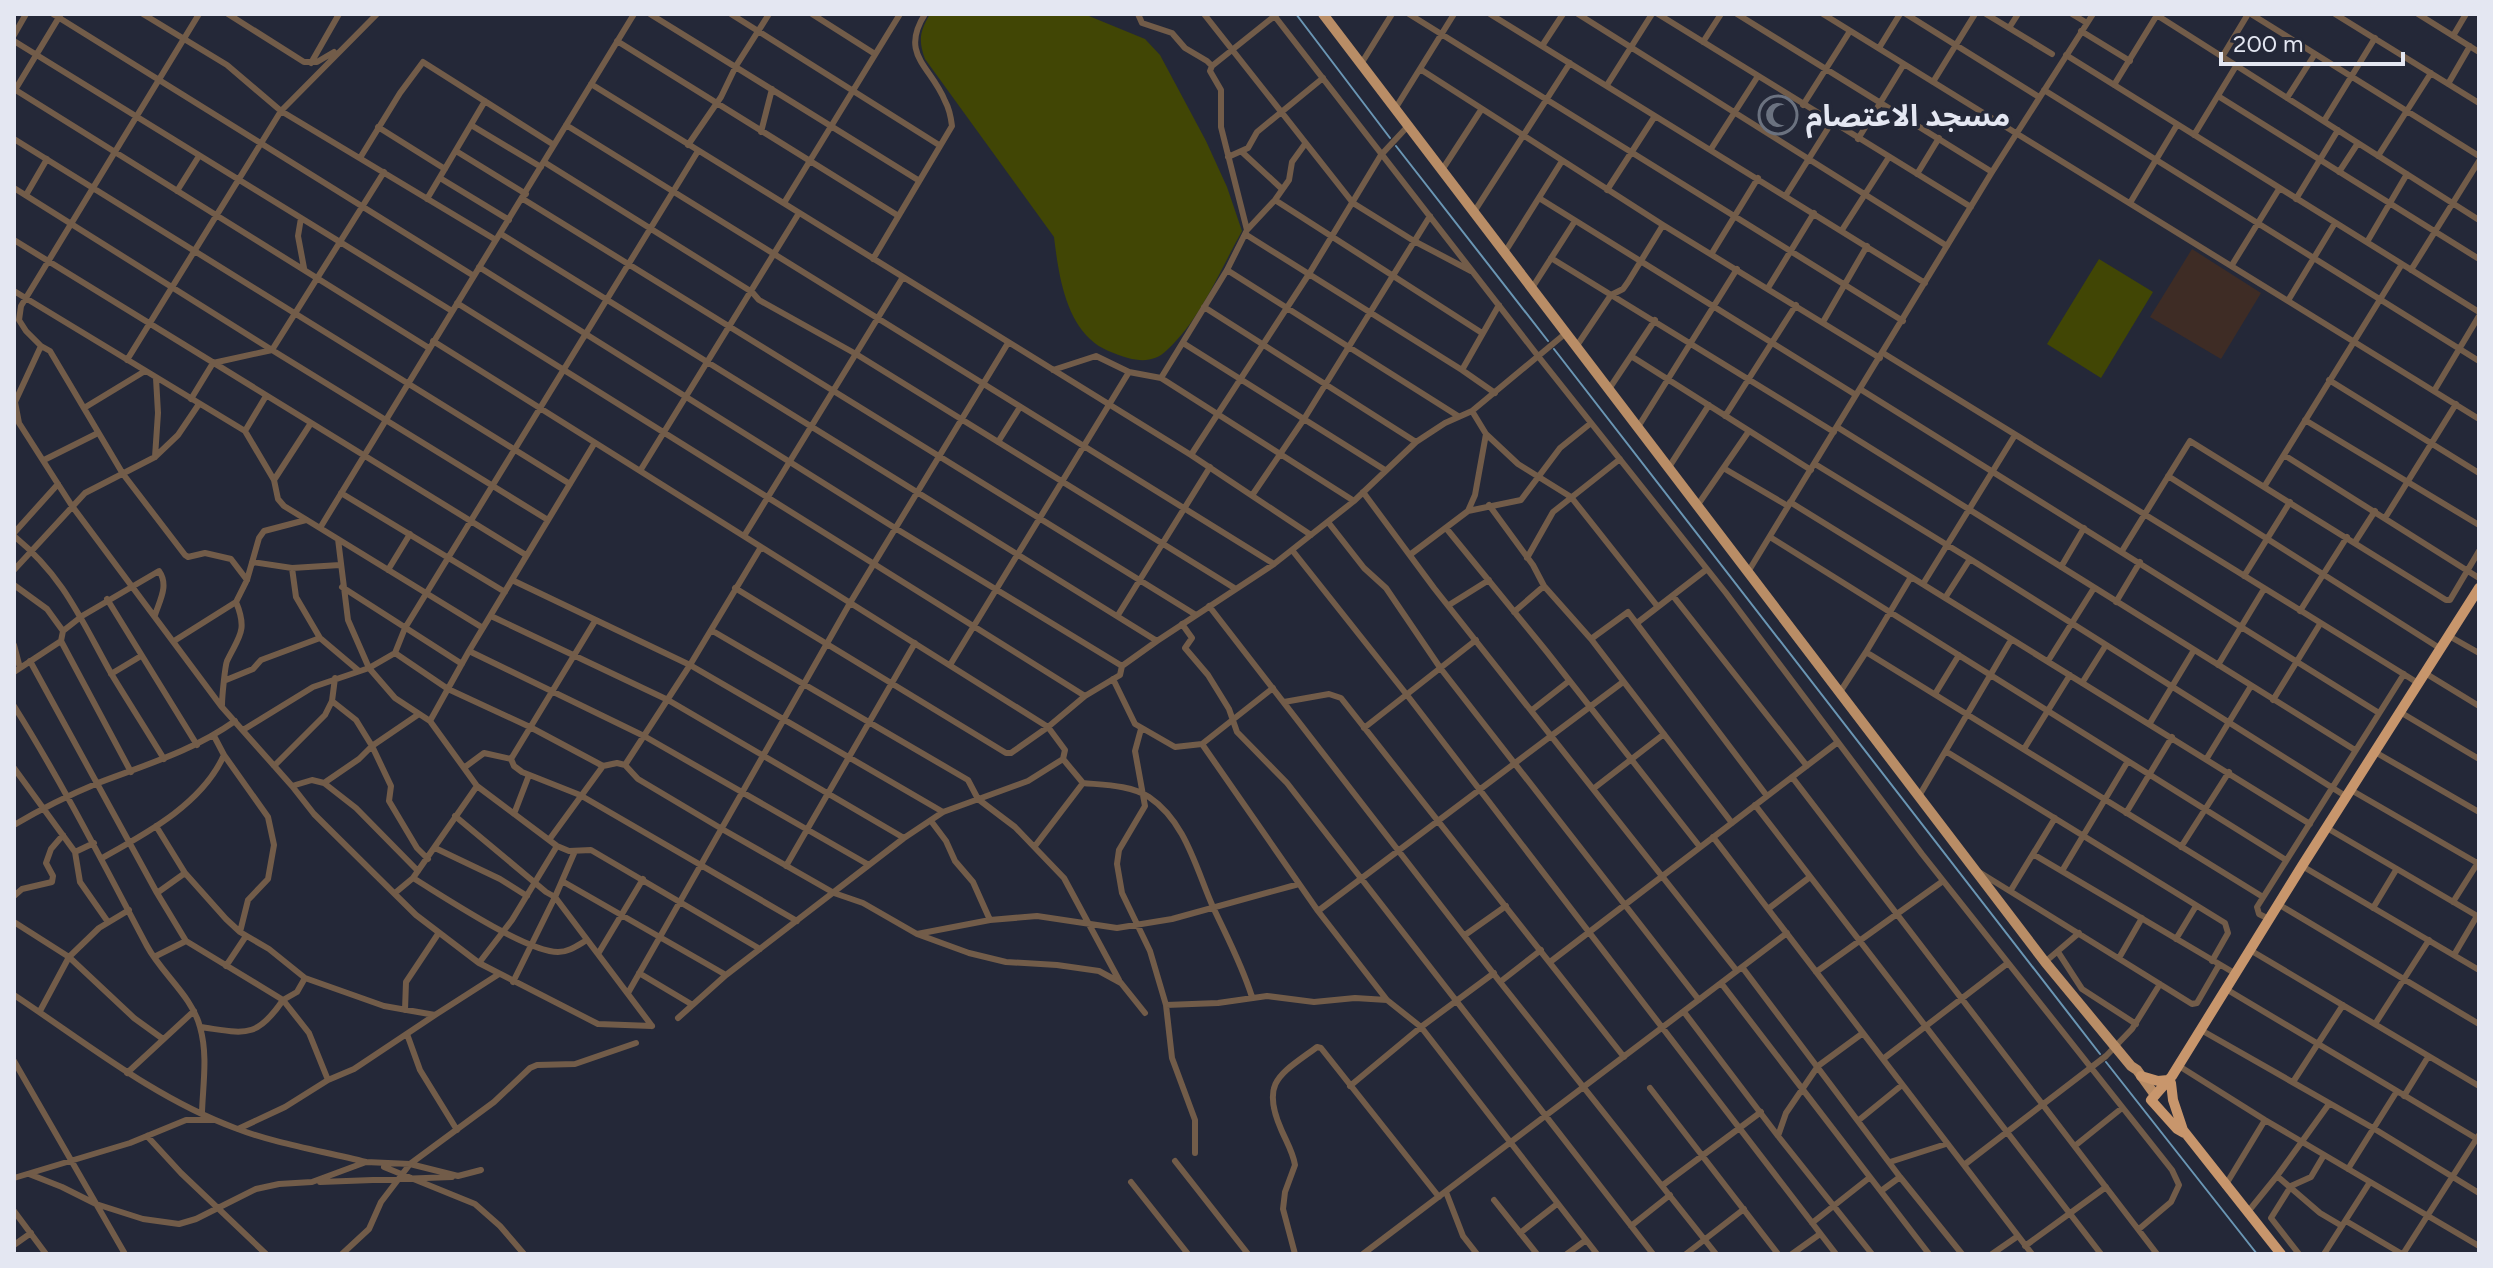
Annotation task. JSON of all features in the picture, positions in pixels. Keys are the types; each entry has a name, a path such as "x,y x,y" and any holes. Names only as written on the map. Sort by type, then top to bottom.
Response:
{"highway":[{"path":"2281,1254 2156,1101 2421,678 2477,595"},
{"path":"2141,1076 2158,1081 2173,1076"},
{"path":"2173,1076 2173,1100 2184,1132"}],"main road":[{"path":"1329,16 1361,64 1697,506 2045,962 2141,1076 2156,1101"},
{"path":"2131,1066 2156,1101"}],"street":[{"path":"26,14 14,38 37,55 452,311"},
{"path":"143,14 227,65 281,111 427,199 607,299 708,360 1157,641"},
{"path":"199,14 25,298 19,320 41,346 50,351 123,474 185,555 205,553 231,559 247,580"},
{"path":"228,14 293,57 311,63 341,48"},
{"path":"311,63 339,14"},
{"path":"127,360 281,111 377,14"},
{"path":"320,528 634,14"},
{"path":"650,14 918,180"},
{"path":"731,14 939,145"},
{"path":"688,145 769,14"},
{"path":"812,14 875,54"},
{"path":"784,203 899,16 889,14"},
{"path":"873,259 952,126 945,101 922,67 914,45 914,37 925,14"},
{"path":"1138,14 1142,23 1172,33 1185,48 1212,66"},
{"path":"1204,14 1353,203 1475,274"},
{"path":"1361,64 1392,14"},
{"path":"1409,14 1903,321"},
{"path":"1395,109 1454,14"},
{"path":"1490,14 1925,283"},
{"path":"1542,46 1563,14"},
{"path":"1578,14 1947,246"},
{"path":"1607,85 1652,14"},
{"path":"1658,14 1971,207"},
{"path":"1703,42 1721,14"},
{"path":"1737,14 1992,172"},
{"path":"1823,14 2479,419"},
{"path":"1879,48 1903,14 2156,161 2479,361"},
{"path":"1933,82 1975,14"},
{"path":"1986,14 2052,54"},
{"path":"2009,28 2018,14"},
{"path":"2072,14 2087,23"},
{"path":"1748,572 1992,172 2093,14"},
{"path":"2222,57 2250,14 2479,159 2411,270"},
{"path":"2335,14 2479,103"},
{"path":"2347,22 2352,14"},
{"path":"2418,14 2479,52"},
{"path":"2453,36 2466,14"},
{"path":"474,276 260,145 57,15 15,90 317,278 640,471 915,643 1048,727 1065,750 1063,759 1028,781 943,812 904,838 726,975 678,1018"},
{"path":"1495,393 1246,232 1219,116 1221,90 1210,71 1212,66 1275,15 1381,155 1707,569 1943,881 2172,1170 2179,1185 2171,1202 2139,1229"},
{"path":"2114,85 2156,15 2479,220"},
{"path":"1803,105 1850,31"},
{"path":"2081,31 2130,61"},
{"path":"2324,121 2375,38"},
{"path":"617,41 897,215"},
{"path":"2448,84 2470,46"},
{"path":"2287,98 2315,54"},
{"path":"2066,55 2479,314 2434,391"},
{"path":"360,158 420,63 426,63 554,145"},
{"path":"1474,212 1570,63"},
{"path":"1858,139 1904,64"},
{"path":"2194,135 2236,66"},
{"path":"1420,69 1663,225 2015,435 2320,624 2404,674 2421,678 2479,706"},
{"path":"2378,156 2431,73"},
{"path":"1711,149 1758,76"},
{"path":"1228,157 1251,145 1257,132 1323,78"},
{"path":"591,84 1191,455 1311,535"},
{"path":"761,132 772,89"},
{"path":"2218,96 2479,259"},
{"path":"427,199 485,101"},
{"path":"1442,170 1481,110"},
{"path":"1607,190 1655,116"},
{"path":"1786,195 1832,122"},
{"path":"471,125 650,227 752,292 759,300 856,354 1236,589"},
{"path":"566,125 1274,564"},
{"path":"2130,203 2177,125"},
{"path":"1191,455 1309,274 1381,155 1408,126"},
{"path":"378,127 445,169"},
{"path":"2296,199 2338,130"},
{"path":"1917,174 1939,138"},
{"path":"14,139 570,484"},
{"path":"2339,172 2358,143"},
{"path":"1161,378 1227,270 1246,232 1275,200 1291,173 1292,162 1305,144"},
{"path":"456,151 1196,615"},
{"path":"243,730 313,687 369,668 395,653 405,628 698,151"},
{"path":"1242,152 1282,189"},
{"path":"177,191 199,156"},
{"path":"1842,230 1889,157"},
{"path":"26,195 47,159"},
{"path":"1505,252 1562,161"},
{"path":"191,399 213,363 272,350 384,172"},
{"path":"2367,242 2407,174"},
{"path":"440,178 509,220"},
{"path":"1712,253 1758,178"},
{"path":"14,188 548,520"},
{"path":"2232,265 2279,189"},
{"path":"1539,198 1771,343 2140,562 2379,713"},
{"path":"1275,200 1482,333"},
{"path":"640,471 799,213"},
{"path":"1768,288 1814,213"},
{"path":"1253,494 1304,419 1430,216"},
{"path":"301,218 298,236 304,268"},
{"path":"1532,288 1575,221"},
{"path":"2289,299 2335,223"},
{"path":"1576,347 1611,295 1623,289 1663,225"},
{"path":"14,240 526,555"},
{"path":"1823,322 1867,246"},
{"path":"1551,258 1836,429 2355,750"},
{"path":"2264,487 2402,264"},
{"path":"479,267 895,528 1122,666"},
{"path":"1638,427 1670,381 1737,269"},
{"path":"1227,270 1458,416"},
{"path":"744,536 903,277"},
{"path":"14,291 245,431 274,480 278,499 284,506 483,628"},
{"path":"457,303 1085,696"},
{"path":"1462,370 1499,305"},
{"path":"1725,416 1796,305"},
{"path":"1204,307 1416,442"},
{"path":"1609,389 1655,320"},
{"path":"735,588 1009,754 1085,696 1120,675 1122,666 1274,564 1354,501 1416,442 1458,416 1472,411 1566,333"},
{"path":"628,993 850,603 1008,343"},
{"path":"1183,343 1385,470"},
{"path":"41,346 14,401 17,423 72,506 221,706 328,829 416,915 479,963 598,1024 652,1026 555,897 455,816"},
{"path":"1053,370 1096,356 1129,372 1161,378 1354,501"},
{"path":"1631,356 1749,431 1970,559 2332,787 2479,863 2453,902"},
{"path":"84,408 145,371"},
{"path":"950,665 1129,372"},
{"path":"155,457 158,413 156,378"},
{"path":"2329,380 2479,473"},
{"path":"245,431 266,396"},
{"path":"14,570 85,493 155,457 178,435 199,404"},
{"path":"2385,518 2456,404"},
{"path":"1669,467 1709,405"},
{"path":"998,442 1020,407"},
{"path":"1472,411 1486,434 1518,464 1571,497 1658,607"},
{"path":"2305,420 2479,525"},
{"path":"274,480 311,423"},
{"path":"1411,554 1468,511 1521,500 1560,448 1591,423"},
{"path":"1697,506 1749,431"},
{"path":"44,460 98,433"},
{"path":"1468,511 1475,495 1486,434"},
{"path":"1923,584 2015,435"},
{"path":"2122,551 2190,441 2448,601 2479,551"},
{"path":"430,721 594,444"},
{"path":"2284,455 2479,578"},
{"path":"1527,558 1551,515 1620,459"},
{"path":"1118,615 1210,467"},
{"path":"1725,469 1923,584 2310,824"},
{"path":"2168,476 2441,649"},
{"path":"58,484 14,534 58,581 82,616 111,674 164,759"},
{"path":"1363,492 1551,736 1818,1066 1962,1254"},
{"path":"341,493 505,592"},
{"path":"2244,576 2290,502"},
{"path":"1489,505 1544,586 1591,639 1732,823"},
{"path":"2355,542 2375,511"},
{"path":"174,641 236,602 264,531 306,520"},
{"path":"1328,522 1364,568 1383,584 1441,669 1699,1000"},
{"path":"1446,528 1700,847"},
{"path":"2061,567 2084,528"},
{"path":"388,570 410,534"},
{"path":"1770,537 2286,860"},
{"path":"2300,611 2347,537"},
{"path":"338,539 348,620 369,668 395,698 430,721 477,786 557,846 575,851 591,850 760,949"},
{"path":"625,765 761,547"},
{"path":"1292,550 1480,789 1836,1254"},
{"path":"1945,598 1970,559"},
{"path":"252,562 292,568 340,565"},
{"path":"2116,602 2140,562"},
{"path":"292,568 296,597 320,638 359,671"},
{"path":"1637,623 1707,569"},
{"path":"131,772 61,641 63,631 82,616 154,571 159,571 164,588 155,615"},
{"path":"1840,692 1911,577"},
{"path":"512,580 690,665 943,812"},
{"path":"1449,605 1489,580"},
{"path":"14,585 47,609 63,631"},
{"path":"1514,612 1544,586"},
{"path":"342,587 462,664"},
{"path":"2048,661 2094,588"},
{"path":"2218,665 2264,589"},
{"path":"1673,596 1807,766"},
{"path":"107,599 197,745"},
{"path":"221,706 226,666 242,630 236,602"},
{"path":"1209,606 1500,982 1716,1254"},
{"path":"1591,639 1627,612 1767,796"},
{"path":"491,616 668,700 904,838"},
{"path":"511,759 595,621"},
{"path":"1182,624 1192,637 1185,648 1208,675 1237,732 1287,783 1653,1254"},
{"path":"2273,700 2320,624"},
{"path":"711,630 968,780 978,799 1008,820 1064,878 1121,983 1145,1013"},
{"path":"2449,636 2479,653"},
{"path":"226,680 253,669 261,660 320,638"},
{"path":"1364,728 1476,640"},
{"path":"1919,796 2011,640"},
{"path":"14,645 17,670 61,641"},
{"path":"786,866 915,643"},
{"path":"2082,683 2106,645"},
{"path":"2150,723 2194,650"},
{"path":"469,651 644,736 869,865"},
{"path":"1866,652 2263,897"},
{"path":"395,653 448,689 530,727 603,766"},
{"path":"1935,694 1959,655"},
{"path":"111,674 141,656"},
{"path":"30,661 128,844 186,941 283,1000 309,1033 328,1080"},
{"path":"2269,919 2256,911 2263,897 2404,674"},
{"path":"2024,749 2070,675"},
{"path":"274,766 325,715 332,701 335,678"},
{"path":"1113,679 1131,718 1141,729 1175,747 1202,744 1273,688"},
{"path":"1532,710 1569,681"},
{"path":"1318,911 1623,682"},
{"path":"2207,758 2251,686"},
{"path":"1284,702 1335,695 1341,698 1624,1057"},
{"path":"332,701 356,720 372,746 391,786 389,801 417,848 428,859"},
{"path":"14,706 69,796 154,957 194,1011 200,1027 205,1061 202,1112"},
{"path":"2400,712 2479,759"},
{"path":"324,783 419,714"},
{"path":"14,825 96,784 197,745 235,721"},
{"path":"1141,729 1135,751 1145,795 1144,812 1117,857 1120,886 1150,951 1166,1005 1172,1058 1195,1120 1195,1153"},
{"path":"1593,789 1664,734"},
{"path":"214,736 268,817 274,845 268,879 248,900 243,934 226,966"},
{"path":"2126,813 2172,737"},
{"path":"1550,962 1838,742"},
{"path":"1202,744 1318,911 1387,1000 1421,1027 1597,1254"},
{"path":"1947,752 2225,923 2229,930 2212,961"},
{"path":"2375,752 2479,812"},
{"path":"465,767 484,753 511,759 518,770 580,795 797,921"},
{"path":"102,858 156,826 209,782 224,755"},
{"path":"1063,759 1083,783 1145,795 1171,818 1201,873 1252,997"},
{"path":"2062,871 2128,761"},
{"path":"549,840 603,766 617,763 625,765 638,779 786,866 834,893 863,903 917,934 988,959 1092,969 1121,983"},
{"path":"14,768 75,852 80,882 108,922"},
{"path":"2181,847 2229,772"},
{"path":"514,814 529,775"},
{"path":"1792,777 2157,1254"},
{"path":"292,786 312,780 324,783 363,814 418,871"},
{"path":"14,785 24,782"},
{"path":"1035,846 1083,783"},
{"path":"395,893 413,878 428,859 477,786"},
{"path":"1755,805 2101,1254"},
{"path":"2011,890 2055,818"},
{"path":"931,821 946,841 955,861 973,882 990,920"},
{"path":"156,826 185,873 243,934 269,949 305,978 365,1001 435,1015"},
{"path":"2327,828 2478,917 2454,955"},
{"path":"14,896 22,889 52,882 53,876 46,863 51,849 63,835"},
{"path":"1713,837 2032,1254"},
{"path":"75,852 94,843"},
{"path":"479,963 504,931 557,846"},
{"path":"435,848 500,879 527,896"},
{"path":"513,982 575,851"},
{"path":"2033,854 2236,974"},
{"path":"2302,866 2479,970"},
{"path":"1975,869 2195,1005 2219,965"},
{"path":"2373,908 2396,870"},
{"path":"157,893 185,873"},
{"path":"1768,909 1810,877"},
{"path":"413,878 504,931 533,944 560,952 587,940"},
{"path":"598,954 643,879"},
{"path":"562,881 726,975"},
{"path":"1816,972 1943,881"},
{"path":"917,934 990,920 1054,917 1108,928 1138,925 1172,919 1299,884"},
{"path":"2278,904 2479,1024"},
{"path":"1465,935 1506,906"},
{"path":"2176,939 2196,906"},
{"path":"40,1011 69,957 108,922 129,910"},
{"path":"2119,958 2142,918"},
{"path":"14,922 69,957 134,1018 163,1039"},
{"path":"1364,1254 1787,933"},
{"path":"2045,962 2079,933"},
{"path":"405,1010 406,982 438,934"},
{"path":"2375,1024 2429,940"},
{"path":"154,957 186,941"},
{"path":"1500,982 1541,950"},
{"path":"2250,950 2479,1086"},
{"path":"2058,952 2082,989 2136,1024"},
{"path":"1883,1059 2008,963"},
{"path":"639,973 691,1004"},
{"path":"1350,1086 1421,1027 1494,973"},
{"path":"237,1129 285,1107 328,1080 366,1062 499,974"},
{"path":"200,1027 249,1031 265,1023 283,1000 297,992 305,978"},
{"path":"1721,983 1929,1254"},
{"path":"1964,1165 2091,1069 2136,1024 2160,984"},
{"path":"2226,989 2478,1138 2403,1254 2320,1213 2277,1176"},
{"path":"14,995 127,1073 216,1120 237,1129 379,1165 475,1204 500,1226 524,1254"},
{"path":"1166,1005 1218,1003 1267,996 1314,1002 1355,998 1387,1000"},
{"path":"2293,1082 2343,1005"},
{"path":"127,1073 194,1011"},
{"path":"1684,1012 1872,1254"},
{"path":"2201,1030 2373,1128 2479,1193"},
{"path":"1778,1136 1786,1113 1818,1066 1863,1033"},
{"path":"407,1034 423,1076 457,1130"},
{"path":"342,1254 369,1229 381,1202 410,1164 494,1102 530,1068 575,1064 636,1043"},
{"path":"1295,1254 1283,1209 1285,1192 1295,1165 1274,1111 1272,1087 1317,1047 1321,1048 1439,1197"},
{"path":"2348,1169 2373,1128 2428,1057"},
{"path":"14,1061 125,1254"},
{"path":"2173,1076 2265,1120 2479,1246"},
{"path":"1859,1120 1902,1085"},
{"path":"1650,1088 1778,1254"},
{"path":"2247,1213 2303,1143 2329,1104"},
{"path":"2076,1145 2122,1108"},
{"path":"1663,1185 1761,1112"},
{"path":"14,1178 147,1136 186,1120 216,1120"},
{"path":"2225,1186 2265,1120"},
{"path":"147,1136 217,1209 266,1254"},
{"path":"1890,1162 1946,1144"},
{"path":"2299,1254 2271,1220 2291,1186 2311,1177 2324,1155"},
{"path":"1175,1161 1248,1254"},
{"path":"312,1182 366,1162"},
{"path":"379,1165 410,1164 458,1176"},
{"path":"29,1174 96,1204 143,1219 179,1224 196,1219 256,1189 312,1182 418,1180 481,1170"},
{"path":"1881,1191 1900,1177"},
{"path":"1812,1223 1869,1178"},
{"path":"1131,1182 1188,1254"},
{"path":"2337,1254 2326,1251 2370,1182"},
{"path":"2025,1246 2106,1187"},
{"path":"1446,1192 1463,1236 1477,1254"},
{"path":"1631,1226 1670,1195"},
{"path":"1494,1200 1537,1254"},
{"path":"1520,1233 1557,1204"},
{"path":"1686,1254 1744,1209"},
{"path":"14,1211 46,1254"},
{"path":"14,1245 31,1233"},
{"path":"1792,1254 1820,1234"},
{"path":"1992,1254 2018,1236"},
{"path":"1567,1254 1586,1240"}],"shaded area":[{"path":"2192,249 2261,293 2221,359 2150,317"}],"green space":[{"path":"930,14 1084,14 1145,39 1160,55 1206,141 1227,187 1242,231 1200,309 1163,354 1149,360 1128,358 1098,346 1081,329 1068,305 1054,237 925,59 921,36"},
{"path":"2099,259 2153,292 2101,378 2047,344"}],"waterway":[{"path":"1296,14 1390,138"},
{"path":"1396,146 1548,341"},
{"path":"1554,349 2100,1054"},
{"path":"2106,1062 2257,1254"}],"place":[{"name":"مسجد الاعتصام","path":"1778,115"}]}
